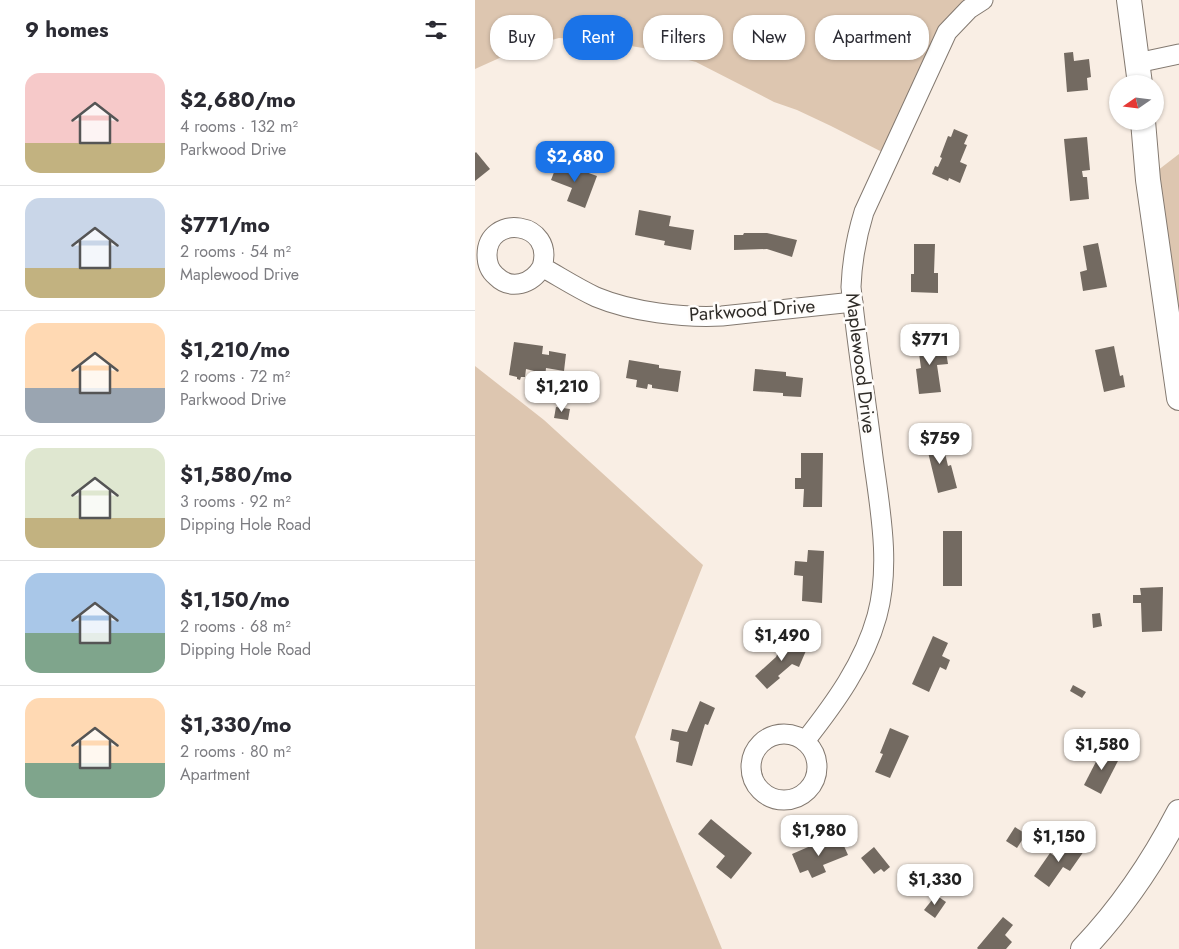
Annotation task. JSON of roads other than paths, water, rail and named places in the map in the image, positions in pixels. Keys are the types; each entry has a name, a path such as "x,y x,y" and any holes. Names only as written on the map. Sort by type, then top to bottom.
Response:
{"main road":[{"path":"1129,0 1139,73"},
{"path":"1144,130 1154,226 1179,398"},
{"path":"1083,949 1132,890 1161,845 1179,812"}],"street":[{"name":"Maplewood Drive","path":"805,741 833,706 858,663 875,623 883,584 880,510 853,302 852,263 855,240 864,212 947,32 969,10 983,0"},
{"path":"1139,73 1179,54"},
{"name":"Parkwood Drive","path":"542,267 598,298 636,308 683,315 722,316 853,302"}]}
